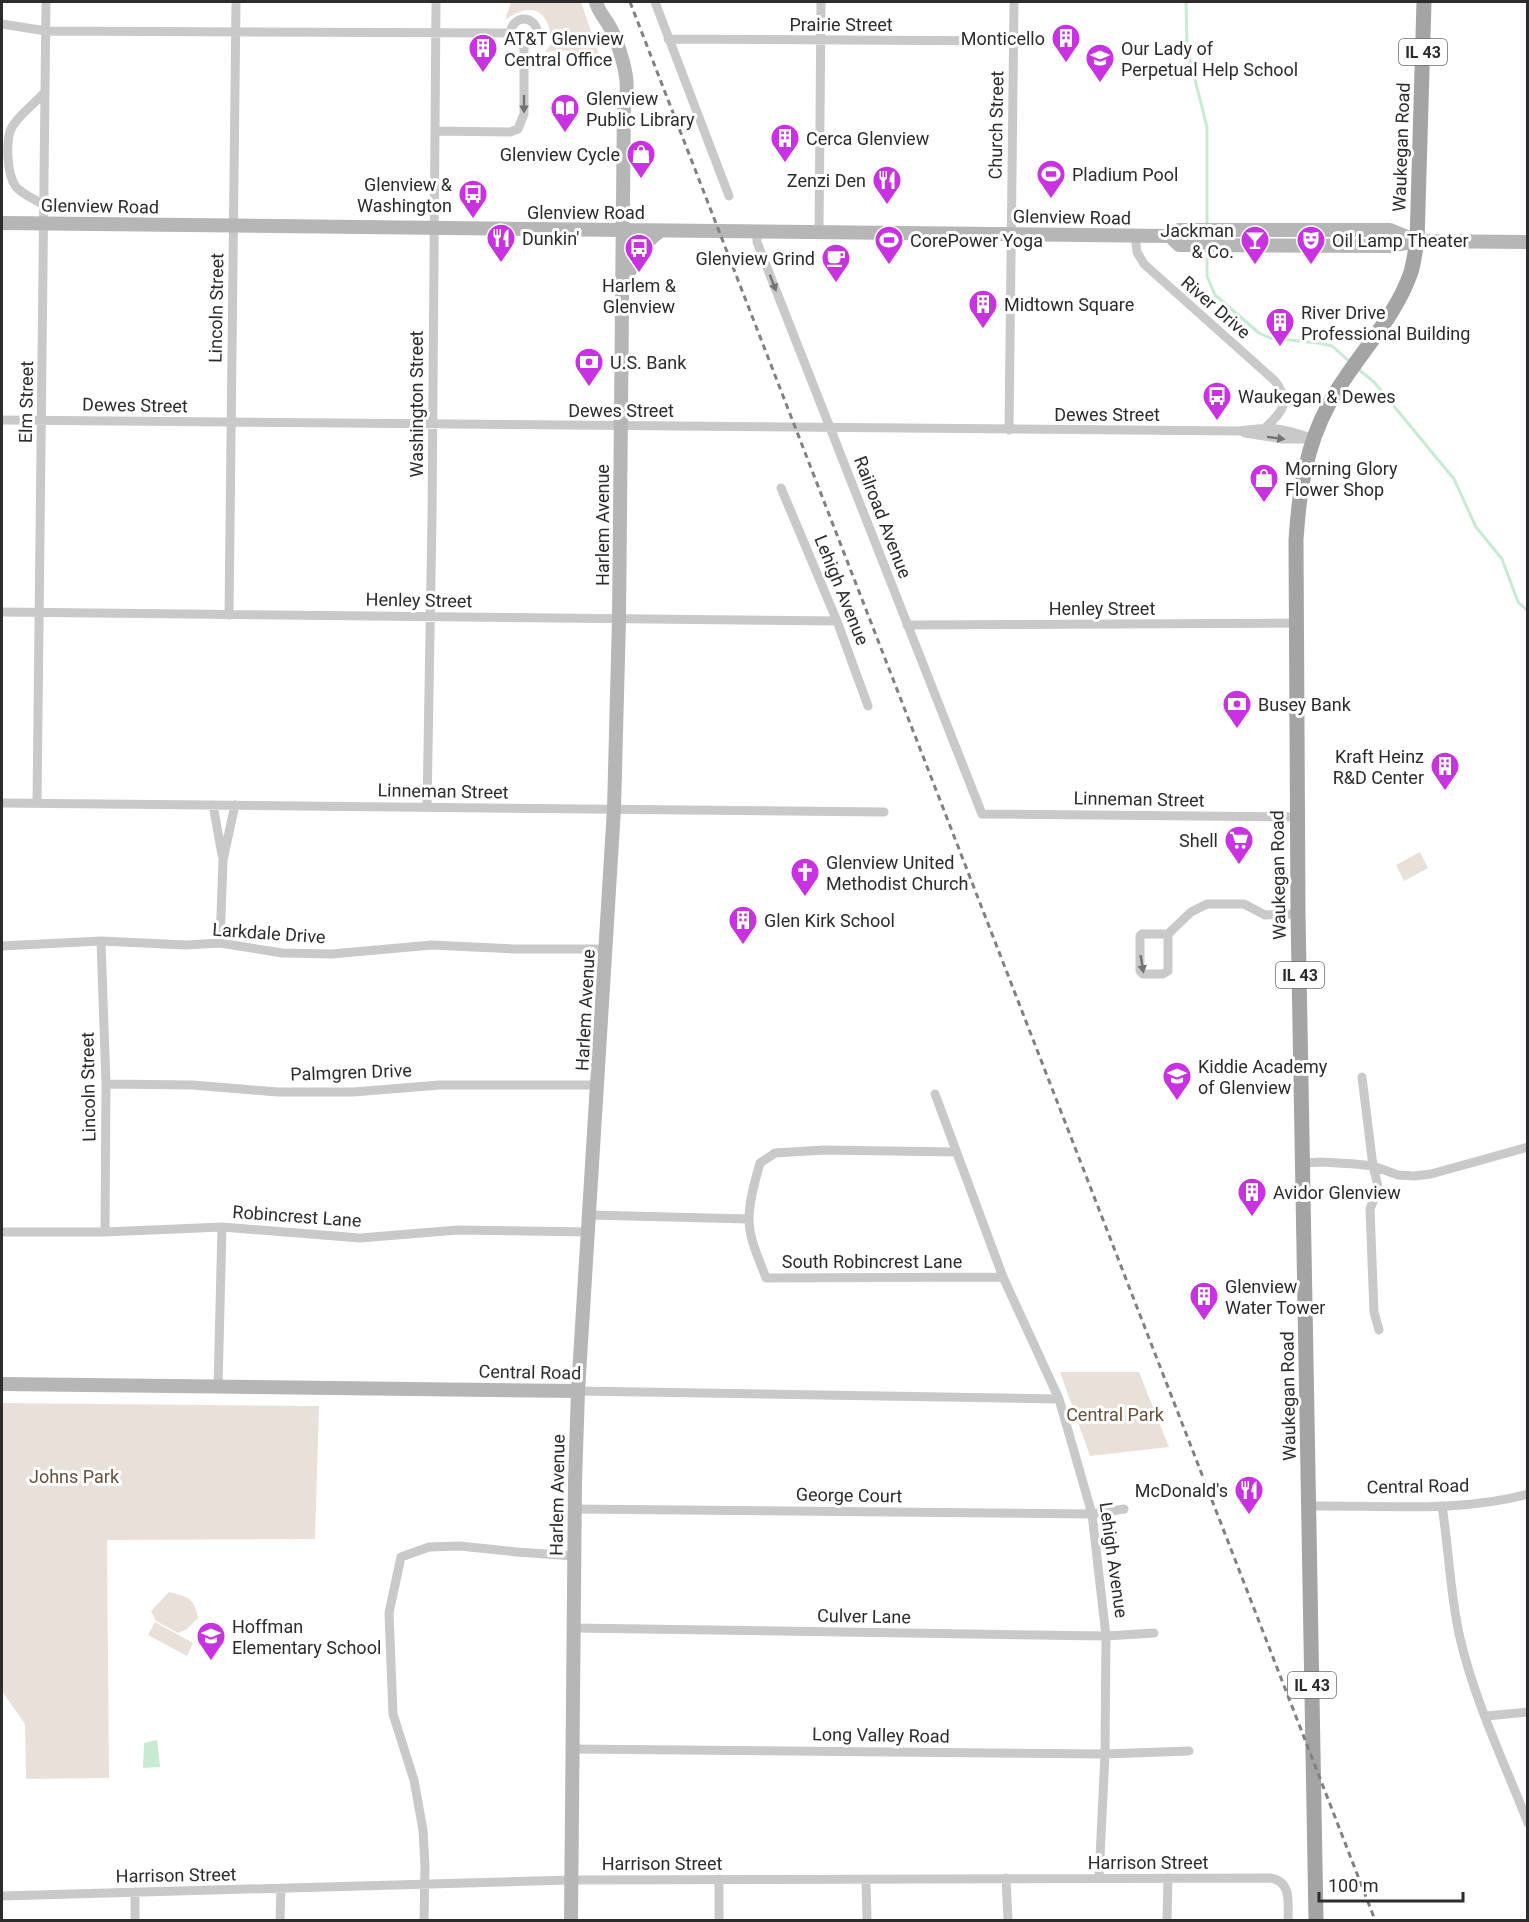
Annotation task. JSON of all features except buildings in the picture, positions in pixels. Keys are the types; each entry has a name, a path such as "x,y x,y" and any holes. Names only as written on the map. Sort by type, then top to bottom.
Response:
{"main road":[{"name":"Waukegan Road","path":"1316,1920 1298,914 1296,540 1299,498 1314,439 1328,406 1360,354 1390,314 1410,273 1417,241 1425,2"},
{"name":"Harlem Avenue","path":"571,1920 574,1509 578,1391 614,809 620,619 624,100 620,95 614,65 599,25 598,7"},
{"name":"Glenview Road","path":"2,223 1135,236 1170,236 1179,230 1390,230 1417,241"},
{"path":"622,291 639,251 645,242 660,231"},
{"name":"Glenview Road","path":"1170,236 1179,244 1227,246 1389,246 1417,241 1527,242"},
{"name":"Central Road","path":"2,1384 578,1391"}],"street":[{"name":"Elm Street","path":"37,803 46,2"},
{"name":"Lincoln Street","path":"229,615 236,2"},
{"name":"Washington Street","path":"427,807 436,2"},
{"path":"655,2 729,196"},
{"path":"819,232 821,2"},
{"name":"Church Street","path":"1009,430 1014,2"},
{"path":"524,19 532,22 536,28 536,36 532,43 524,45 514,40 511,33 516,22 524,19"},
{"path":"2,24 45,31 511,33"},
{"name":"Prairie Street","path":"668,39 1014,40"},
{"path":"435,131 510,132 518,129 524,114 524,45"},
{"path":"44,205 16,187 9,169 8,139 12,126 45,92"},
{"name":"Railroad Avenue","path":"757,232 757,242 792,333 982,814"},
{"name":"River Drive","path":"1135,236 1137,252 1143,264 1275,381 1283,392 1283,406 1279,414 1266,427"},
{"name":"Dewes Street","path":"2,420 1009,430 1239,431 1266,427 1290,430 1314,439"},
{"name":"Dewes Street","path":"1239,431 1290,440 1314,439"},
{"name":"Lehigh Avenue","path":"781,488 837,621 868,706"},
{"name":"Henley Street","path":"2,612 837,621"},
{"name":"Henley Street","path":"907,625 1297,623"},
{"name":"Linneman Street","path":"2,803 884,812"},
{"path":"213,805 223,860"},
{"path":"220,943 223,860 235,805"},
{"name":"Linneman Street","path":"982,814 1297,817"},
{"path":"1168,934 1168,971 1163,974 1143,974 1140,971 1140,936 1142,933 1168,934 1191,912 1207,904 1244,904 1265,915 1298,914"},
{"name":"Lincoln Street","path":"101,941 106,1084 105,1232"},
{"name":"Larkdale Drive","path":"2,946 101,941 186,945 220,943 282,953 332,954 432,945 515,949 606,949"},
{"path":"1362,1077 1378,1189 1370,1209 1374,1312 1379,1330"},
{"name":"Palmgren Drive","path":"106,1084 192,1084 299,1092 353,1092 440,1085 598,1085"},
{"name":"Lehigh Avenue","path":"935,1094 1003,1276 1059,1399 1092,1514 1106,1636 1105,1754 1099,1878"},
{"path":"1304,1163 1374,1166 1398,1175 1414,1176 1527,1148"},
{"path":"590,1215 749,1220 760,1163 775,1153 824,1150 956,1152"},
{"name":"South Robincrest Lane","path":"749,1220 754,1246 766,1278 1003,1276"},
{"path":"218,1387 222,1227"},
{"name":"Robincrest Lane","path":"2,1232 105,1232 222,1227 360,1238 458,1230 589,1232"},
{"name":"Central Road","path":"578,1391 1059,1399"},
{"name":"Central Road","path":"1309,1506 1442,1506 1527,1494"},
{"path":"1442,1506 1460,1638 1472,1679 1527,1823"},
{"name":"George Court","path":"574,1509 1092,1514 1124,1509"},
{"path":"424,1920 423,1830 414,1780 393,1714 389,1613 401,1557 429,1547 460,1546 574,1556"},
{"name":"Culver Lane","path":"573,1628 1106,1636 1154,1633"},
{"path":"1486,1716 1527,1712"},
{"name":"Long Valley Road","path":"572,1749 1105,1754 1189,1751"},
{"path":"1006,1878 1008,1920"},
{"path":"1167,1920 1168,1878"},
{"path":"719,1879 719,1920"},
{"path":"866,1879 867,1920"},
{"name":"Harrison Street","path":"2,1896 571,1880 1278,1879 1286,1888 1288,1920"},
{"path":"280,1920 281,1888"},
{"path":"135,1892 135,1920"}],"green space":[{"path":"511,2 581,2 603,66 584,66 574,52 564,50 545,52 552,43 543,16 531,10 515,14 505,20"},
{"path":"1420,852 1428,868 1404,881 1396,865"},
{"name":"Central Park","path":"1060,1372 1139,1372 1169,1447 1090,1456"},
{"name":"Johns Park","path":"2,1403 319,1406 315,1539 107,1540 109,1778 26,1779 25,1724 2,1691"},
{"path":"169,1592 189,1599 198,1618 187,1629 178,1633 156,1621 151,1611"},
{"path":"155,1622 193,1643 187,1656 148,1635"}],"shaded area":[{"path":"157,1740 160,1767 143,1768 144,1743"}],"waterway":[{"path":"1186,2 1187,48 1207,127 1207,225"},
{"path":"1207,250 1207,276 1215,295 1259,333 1270,338 1332,346 1350,362"},
{"path":"1357,368 1374,382 1454,479 1476,527 1502,559 1518,602 1528,611"}],"railway":[{"path":"630,2 1375,1920"}],"place":[{"name":"Monticello","path":"1066,64"},
{"name":"AT&T Glenview Central Office","path":"483,74"},
{"name":"Our Lady of Perpetual Help School","path":"1100,84"},
{"name":"Glenview Public Library","path":"565,134"},
{"name":"Cerca Glenview","path":"785,164"},
{"name":"Glenview Cycle","path":"641,180"},
{"name":"Pladium Pool","path":"1051,200"},
{"name":"Zenzi Den","path":"887,206"},
{"name":"Glenview & Washington","path":"473,220"},
{"name":"Dunkin'","path":"501,264"},
{"name":"CorePower Yoga","path":"889,266"},
{"name":"Jackman & Co.","path":"1255,266"},
{"name":"Oil Lamp Theater","path":"1311,266"},
{"name":"Harlem & Glenview","path":"639,274"},
{"name":"Glenview Grind","path":"836,284"},
{"name":"Midtown Square","path":"983,330"},
{"name":"River Drive Professional Building","path":"1280,348"},
{"name":"U.S. Bank","path":"589,388"},
{"name":"Waukegan & Dewes","path":"1217,422"},
{"name":"Morning Glory Flower Shop","path":"1264,504"},
{"name":"Busey Bank","path":"1237,730"},
{"name":"Kraft Heinz R&D Center","path":"1445,792"},
{"name":"Shell","path":"1239,866"},
{"name":"Glenview United Methodist Church","path":"805,898"},
{"name":"Glen Kirk School","path":"743,946"},
{"name":"Kiddie Academy of Glenview","path":"1177,1102"},
{"name":"Avidor Glenview","path":"1252,1218"},
{"name":"Glenview Water Tower","path":"1204,1322"},
{"name":"McDonald's","path":"1249,1516"},
{"name":"Hoffman Elementary School","path":"211,1662"}]}
